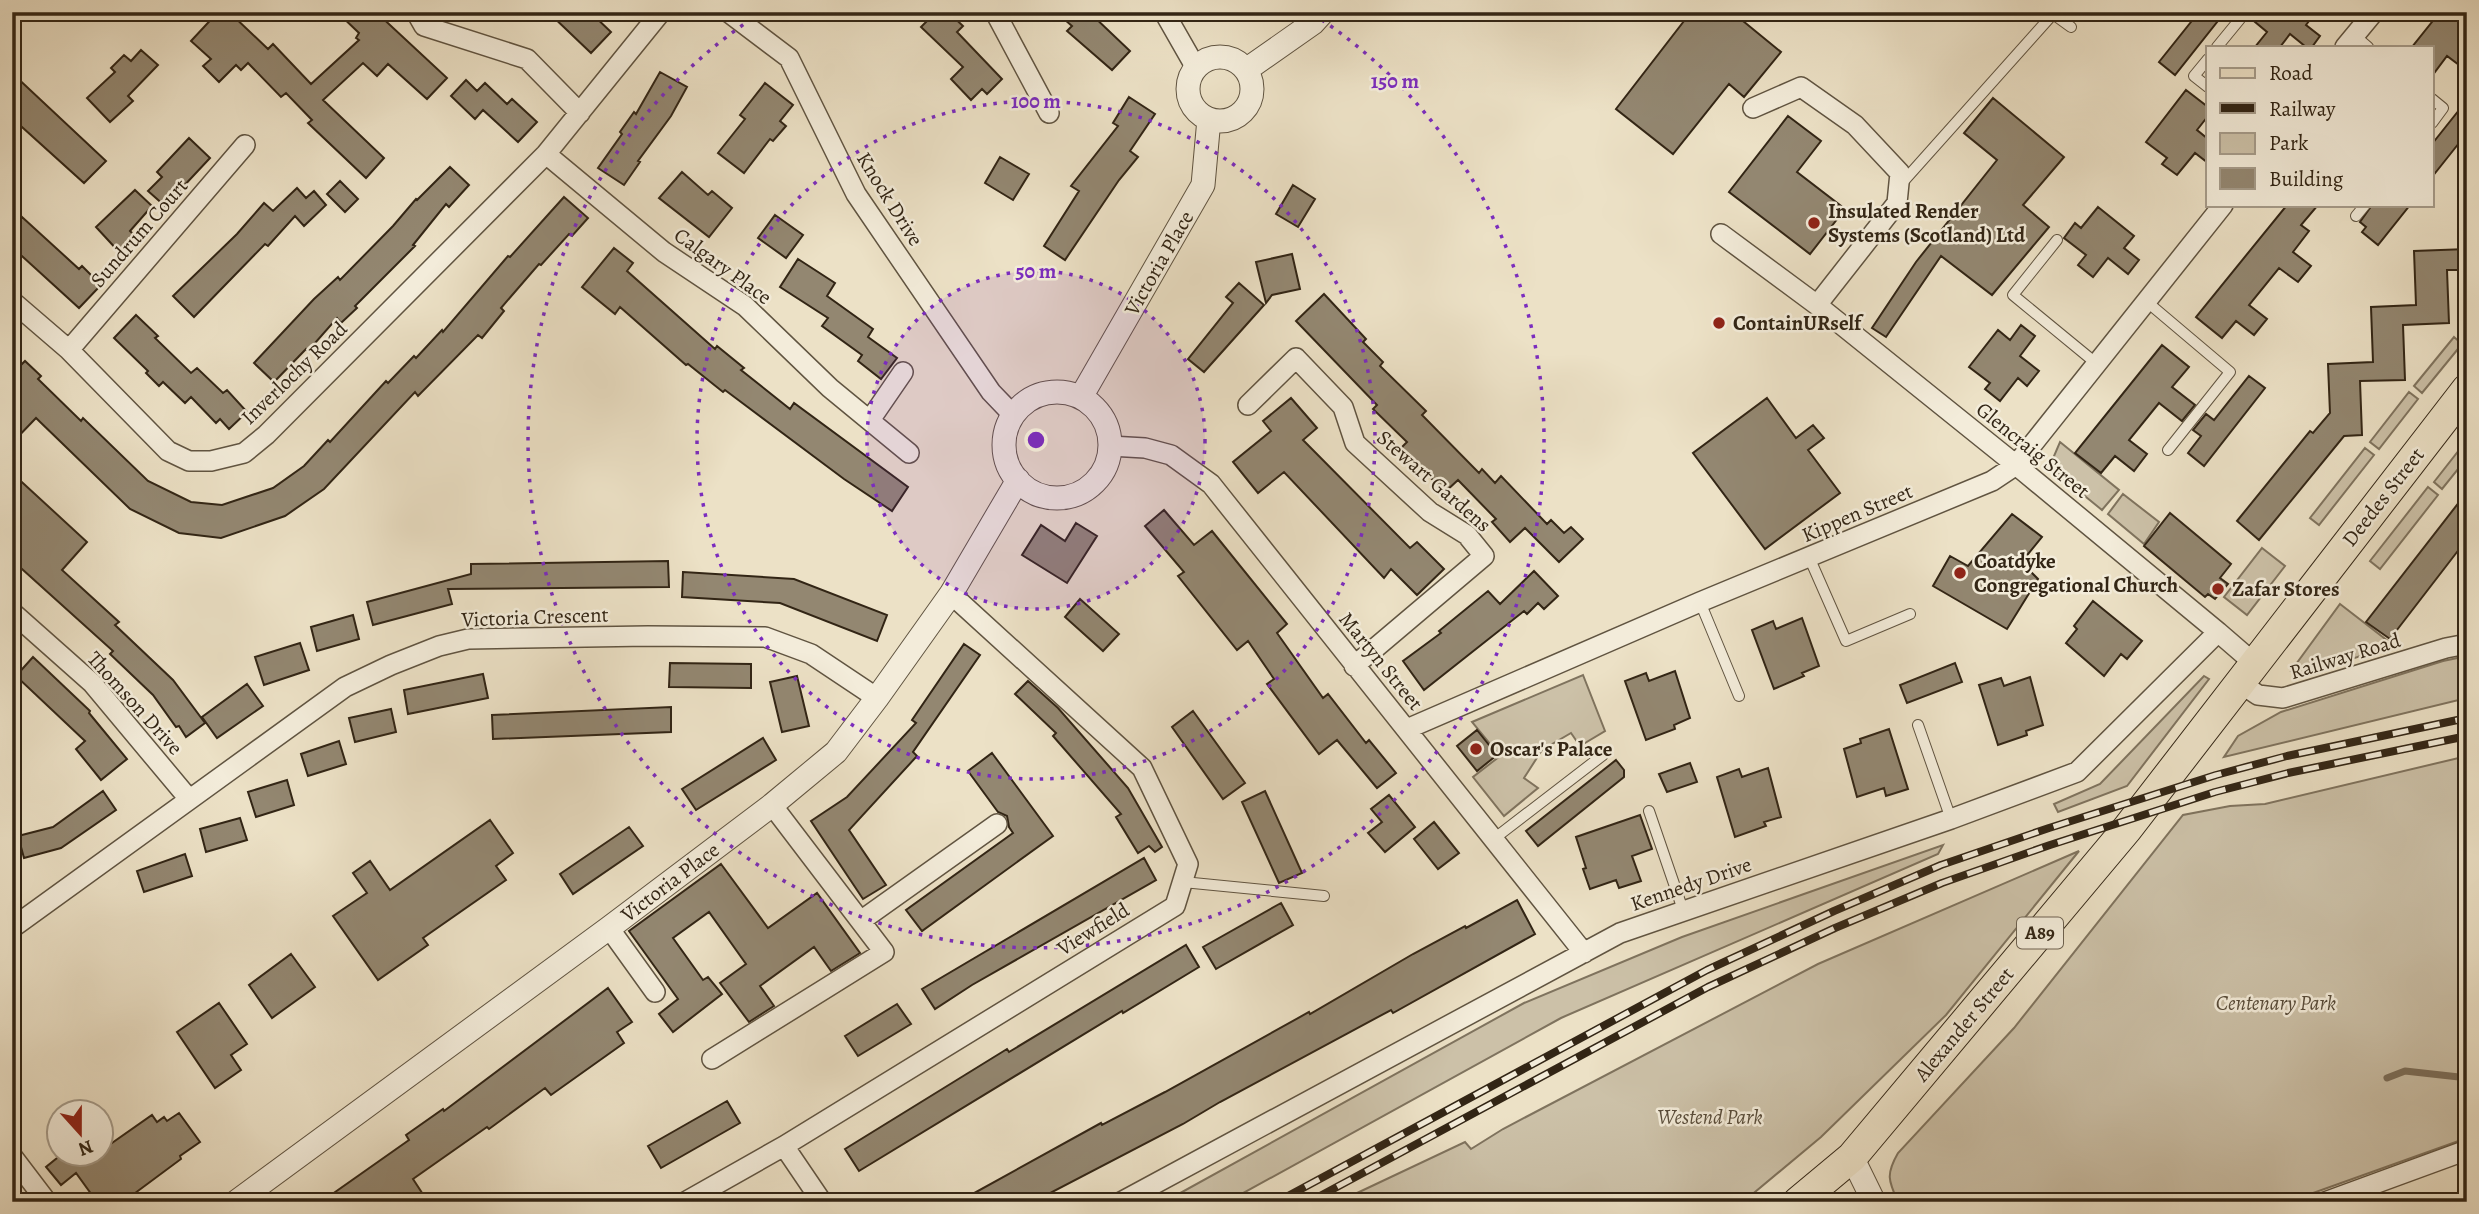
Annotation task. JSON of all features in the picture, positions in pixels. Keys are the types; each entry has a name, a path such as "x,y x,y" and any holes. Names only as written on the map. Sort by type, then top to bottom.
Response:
{"main road":[{"name":"Deedes Street","path":"2239,684 2467,389"},
{"name":"Alexander Street","path":"1798,1202 1853,1157 2119,839 2239,684"},
{"path":"1816,1202 1853,1157"}],"street":[{"path":"416,12 424,26 527,60 580,113"},
{"name":"Inverlochy Road","path":"12,301 69,350 168,451 189,461 211,461 244,453 266,435 546,154 661,12"},
{"name":"Knock Drive","path":"728,12 789,58 856,194 990,392 1013,415"},
{"path":"995,12 1049,113"},
{"path":"1164,12 1196,68"},
{"path":"1246,70 1313,23 1323,12"},
{"path":"2356,43 2374,12"},
{"path":"1218,57 1233,60 1246,70 1251,81 1252,92 1248,106 1233,120 1209,120 1195,110 1188,86 1196,68 1207,60 1218,57"},
{"path":"1753,108 1801,87 1855,125 1900,173 1897,204 1816,305"},
{"name":"Victoria Place","path":"1081,397 1203,185 1209,120"},
{"name":"Sundrum Court","path":"69,350 245,145"},
{"name":"Calgary Place","path":"546,154 664,252 746,306 830,388 909,453"},
{"name":"Kippen Street","path":"1406,729 1700,602 1992,481 2016,465 2222,206"},
{"name":"Glencraig Street","path":"1721,234 1816,305 2016,465 2218,632"},
{"name":"Stewart Gardens","path":"1248,405 1296,358 1343,407 1355,443 1430,512 1467,535 1484,556 1354,666"},
{"path":"870,420 903,372"},
{"path":"1051,392 1081,397 1094,406 1103,418 1110,446 1107,464 1097,479 1084,491 1067,497 1049,497 1032,491 1018,480 1008,466 1004,449 1006,431 1013,415 1023,404 1036,396 1051,392"},
{"name":"Martyn Street","path":"1110,446 1145,448 1171,455 1211,484 1584,953"},
{"name":"Victoria Place","path":"236,1202 772,805 836,752 951,594 1018,480"},
{"path":"951,594 1142,768 1188,864 1183,881"},
{"name":"Thomson Drive","path":"12,612 92,683 189,799"},
{"path":"2218,632 2239,684"},
{"name":"Kennedy Drive","path":"1121,1202 1620,933 1951,819 2077,772 2218,632"},
{"name":"Victoria Crescent","path":"12,928 345,687 439,646 468,639 765,637 811,654 877,698"},
{"name":"Railway Road","path":"2239,684 2258,695 2283,698 2467,644"},
{"path":"712,1059 884,952 772,805"},
{"path":"862,920 997,824"},
{"name":"Viewfield","path":"685,1202 785,1146 1175,906 1183,881"},
{"path":"608,928 654,992"},
{"path":"785,1146 822,1202"},
{"path":"2325,1202 2467,1150"},
{"path":"12,1156 47,1202"},
{"path":"1853,1157 1874,1202"}],"lane":[{"path":"1899,186 2053,14 2071,27"},
{"path":"2218,46 2240,19"},
{"path":"2206,61 2194,76 2206,85"},
{"path":"2434,101 2443,108 2434,120"},
{"path":"2356,216 2364,206"},
{"path":"2057,240 2013,295 2097,364"},
{"path":"2145,300 2230,372 2168,450"},
{"path":"1809,557 1846,642 1910,614"},
{"path":"1700,602 1739,696"},
{"path":"1918,725 1951,819"},
{"path":"1495,838 1604,755"},
{"path":"1649,811 1683,910"},
{"path":"1183,881 1324,896"}],"green space":[{"path":"2454,337 2462,344 2422,393 2414,386"},
{"path":"2409,392 2418,399 2379,449 2370,442"},
{"path":"2467,440 2467,458 2442,489 2434,482"},
{"path":"2060,442 2119,490 2102,510 2059,475 2054,456"},
{"path":"2365,448 2374,455 2319,525 2310,518"},
{"path":"2428,487 2438,495 2380,569 2370,561"},
{"path":"2123,494 2159,522 2144,544 2108,514"},
{"path":"2262,548 2285,566 2247,615 2224,597"},
{"path":"2340,604 2393,645 2299,677 2291,671"},
{"path":"2467,656 2467,698 2224,757 2238,736 2281,712 2443,661"},
{"path":"1583,675 1605,731 1580,746 1571,733 1542,750 1524,778 1538,788 1504,816 1473,777 1500,756 1472,722"},
{"path":"2204,676 2209,679 2127,786 2058,812 2054,804 2100,784"},
{"name":"Centenary Park","path":"2467,756 2467,1138 2288,1202 1898,1202 1890,1177 1898,1153 2014,1028 2183,815 2230,806 2265,804"},
{"path":"1943,845 1938,854 1561,1018 1227,1202 1164,1202 1524,1003 1682,937"},
{"name":"Westend Park","path":"2079,851 1946,1015 1821,1137 1743,1202 1338,1202 1465,1142 1471,1149 1503,1129 1818,964"}],"building":[{"path":"218,12 229,12 268,49 273,44 311,84 359,40 356,38 359,33 337,12 376,12 447,78 427,99 388,64 377,76 363,63 323,100 384,158 366,178 308,123 312,120 286,93 281,97 248,63 241,70 236,65 219,82 203,66 211,59 191,41"},
{"path":"548,12 590,12 611,32 591,53"},
{"path":"936,12 948,12 963,26 957,32 1002,79 987,94 982,89 971,100 951,79 963,67 921,27"},
{"path":"1056,12 1089,12 1130,51 1112,70 1067,31 1072,26"},
{"path":"1691,12 1732,12 1781,52 1744,97 1729,84 1673,154 1616,109"},
{"path":"2199,12 2225,12 2175,75 2159,62"},
{"path":"2243,12 2316,12 2306,25 2320,36 2313,46 2305,46 2290,34 2281,46 2256,46 2267,32"},
{"path":"2440,12 2467,12 2467,71 2447,56 2434,73 2434,46 2413,46"},
{"path":"141,50 158,65 128,96 133,101 110,122 87,98 115,72 111,68 124,55 131,61"},
{"path":"660,72 687,87 671,116 624,185 598,168 634,112 636,114"},
{"path":"12,73 106,161 84,183 12,118"},
{"path":"466,80 477,91 485,83 507,104 512,99 537,122 518,142 483,110 475,119 451,96"},
{"path":"765,83 793,105 780,121 786,126 773,141 770,139 744,173 718,153 745,119 740,115"},
{"path":"2186,90 2206,105 2206,119 2197,130 2206,137 2206,161 2195,153 2177,175 2162,164 2167,158 2146,142"},
{"path":"1129,97 1155,114 1130,151 1138,157 1119,180 1065,260 1044,246 1079,191 1071,186 1118,126 1113,123"},
{"path":"1993,98 2064,157 2023,205 2049,227 1992,295 1941,256 1886,337 1872,328 1916,262 1997,160 1964,133"},
{"path":"2467,100 2467,133 2434,174 2434,141"},
{"path":"1788,116 1821,141 1797,172 1845,209 1810,254 1729,192"},
{"path":"189,138 210,158 165,206 148,191 162,177 157,172"},
{"path":"1000,157 1029,174 1013,200 985,183"},
{"path":"450,167 469,185 449,207 446,204 413,245 415,246 355,306 357,308 341,323 337,318 308,351 306,349 274,382 254,363 314,299 338,277 340,280"},
{"path":"682,172 708,195 712,191 732,208 709,237 659,198"},
{"path":"340,181 358,199 345,212 327,194"},
{"path":"1293,185 1315,199 1298,227 1276,214"},
{"path":"297,188 306,198 314,191 326,205 304,226 295,216 268,246 265,244 194,317 173,296 237,234 264,203 273,211"},
{"path":"135,190 152,206 130,231 137,238 120,253 96,227"},
{"path":"564,197 588,218 572,236 569,234 541,265 539,264 501,308 504,311 482,338 478,335 418,396 415,392 324,489 285,516 221,538 179,533 130,509 36,418 12,443 12,374 25,361 41,376 38,379 81,421 83,418 148,481 191,502 222,505 273,488 304,466 386,381 388,383 442,330 443,332 508,256 510,257"},
{"path":"2286,206 2317,206 2301,225 2309,231 2293,252 2311,266 2298,282 2279,268 2249,305 2267,319 2254,335 2236,321 2222,338 2196,317"},
{"path":"2371,206 2409,206 2378,245 2362,232 2366,227 2360,222"},
{"path":"2098,207 2134,236 2124,248 2139,260 2128,274 2108,258 2093,277 2078,265 2086,255 2064,238 2075,223 2081,228"},
{"path":"775,215 803,235 786,258 758,238"},
{"path":"22,217 79,269 82,266 101,285 79,308 12,247 12,228"},
{"path":"614,248 633,263 627,271 715,349 717,346 744,368 741,370 790,409 794,403 908,487 892,511 844,479 725,390 723,392 686,365 620,307 615,314 582,287"},
{"path":"2467,249 2467,270 2447,270 2449,323 2403,325 2405,380 2360,381 2362,435 2344,436 2259,540 2237,521 2310,431 2313,433 2330,413 2328,364 2373,362 2371,307 2416,305 2414,251"},
{"path":"1292,254 1300,289 1272,295 1266,303 1256,262"},
{"path":"798,259 835,283 827,296 873,329 868,337 897,358 881,379 858,361 862,355 822,326 828,318 780,287"},
{"path":"1239,283 1264,305 1204,372 1188,359 1233,303 1226,297"},
{"path":"1324,294 1366,339 1363,342 1383,362 1380,366 1426,411 1422,415 1479,473 1482,469 1495,483 1501,476 1547,524 1551,520 1564,533 1571,527 1583,539 1559,562 1525,528 1510,542 1492,522 1496,519 1458,480 1445,492 1401,448 1407,442 1373,409 1377,405 1296,321"},
{"path":"136,315 191,373 197,368 223,393 227,390 247,412 229,429 220,419 216,423 191,397 185,403 163,382 159,386 146,373 148,371 114,338"},
{"path":"2021,325 2035,336 2020,356 2039,371 2027,386 2018,378 2000,401 1985,389 1990,383 1969,367 1998,330 2010,340"},
{"path":"2162,345 2189,367 2172,387 2195,405 2182,421 2159,403 2129,440 2147,454 2134,471 2115,456 2101,473 2075,453"},
{"path":"2249,376 2265,388 2204,466 2188,453 2201,436 2193,430 2206,414 2214,420"},
{"path":"1291,398 1317,428 1303,440 1410,548 1417,542 1444,569 1417,595 1391,569 1384,578 1284,472 1258,493 1233,462 1271,431 1263,421"},
{"path":"1767,398 1796,438 1813,425 1824,438 1808,450 1840,493 1765,549 1693,453"},
{"path":"12,473 87,542 62,570 119,622 115,625 173,680 205,723 186,737 153,695 110,654 113,651 12,560"},
{"path":"2467,492 2467,539 2390,639 2366,622"},
{"path":"1164,510 1194,545 1212,531 1287,624 1277,633 1323,698 1328,694 1366,743 1369,740 1396,773 1377,788 1337,740 1319,754 1267,684 1274,679 1248,641 1237,650 1178,576 1184,572 1145,526"},
{"path":"2170,513 2231,564 2220,578 2228,584 2215,599 2208,594 2205,597 2144,546"},
{"name":"Coatdyke Congregational Church","path":"2012,514 2042,537 2024,559 2033,567 2030,571 2038,579 2007,629 1933,586 1950,556 1968,566"},
{"path":"1076,523 1097,536 1067,583 1022,555 1041,525 1065,541"},
{"path":"668,561 669,587 448,589 452,604 373,625 367,602 471,574 471,564"},
{"path":"1534,571 1558,596 1544,609 1538,603 1527,614 1524,611 1424,690 1403,661 1441,633 1439,631 1488,591 1500,604"},
{"path":"683,572 794,579 887,615 877,641 780,603 682,597"},
{"path":"1080,599 1119,634 1103,651 1065,617"},
{"path":"2093,601 2142,641 2127,659 2121,654 2104,676 2066,643 2077,629 2074,626"},
{"path":"353,615 359,639 317,651 311,627"},
{"path":"1802,618 1819,666 1774,689 1752,630 1773,621 1776,629"},
{"path":"300,643 309,670 264,685 255,657"},
{"path":"964,644 980,655 913,752 917,756 849,830 886,885 863,899 811,821 847,797 916,723 912,720"},
{"path":"33,657 90,711 127,759 101,780 76,749 85,741 16,676"},
{"path":"670,663 751,664 751,688 669,687"},
{"path":"1955,663 1962,682 1907,703 1900,685"},
{"path":"1675,671 1690,718 1674,725 1675,729 1646,740 1625,681 1646,673 1649,681"},
{"path":"483,674 488,698 408,714 404,690"},
{"path":"797,676 809,726 782,732 770,682"},
{"path":"2030,677 2043,725 2026,731 2027,735 1998,745 1979,685 2001,678 2004,686"},
{"path":"1028,681 1058,708 1128,788 1162,847 1155,852 1149,846 1138,853 1116,817 1121,814 1053,736 1056,733 1015,694"},
{"path":"247,684 263,706 217,738 202,717"},
{"path":"671,707 671,732 493,739 492,715"},
{"path":"391,709 396,732 355,742 349,718"},
{"path":"1193,711 1245,783 1223,799 1172,727"},
{"path":"1889,729 1908,789 1886,796 1884,788 1857,797 1844,749 1861,743 1860,739"},
{"path":"1477,730 1497,755 1477,771 1457,746"},
{"path":"763,738 776,760 696,810 682,789"},
{"path":"339,741 346,764 308,776 301,754"},
{"path":"992,753 1053,836 922,931 906,910 1013,833 1007,816 998,812 968,771"},
{"path":"1616,760 1624,770 1624,777 1538,846 1526,831"},
{"path":"1690,763 1697,782 1667,792 1659,774"},
{"path":"1768,768 1781,817 1764,822 1766,826 1735,837 1717,777 1739,769 1742,777"},
{"path":"287,780 294,805 256,817 248,792"},
{"path":"103,791 116,810 61,848 24,858 18,836 53,827"},
{"path":"1265,791 1302,873 1279,883 1242,802"},
{"path":"1389,795 1415,827 1385,852 1368,833 1382,822 1371,809"},
{"path":"1640,815 1652,849 1632,856 1641,881 1619,888 1616,880 1590,889 1576,837"},
{"path":"240,818 247,840 206,852 200,829"},
{"path":"490,820 513,853 496,866 506,880 423,938 428,945 378,980 333,916 367,893 353,873 370,861 390,890"},
{"path":"1434,822 1459,853 1438,869 1414,839"},
{"path":"629,827 643,846 573,894 560,874"},
{"path":"185,854 192,876 144,892 137,871"},
{"path":"1144,858 1156,880 935,1009 922,989"},
{"path":"721,864 768,928 817,893 860,953 831,971 814,947 760,986 774,1006 749,1022 720,983 746,964 709,912 673,938 703,980 708,977 722,994 673,1032 659,1014 678,999 629,931"},
{"path":"1517,900 1535,934 1393,1013 1391,1010 1183,1124 1033,1202 958,1202 1101,1123 1102,1125 1165,1092 1309,1012 1310,1014 1413,954"},
{"path":"1281,903 1293,925 1216,969 1203,947"},
{"path":"1186,945 1199,967 859,1171 845,1149 1007,1049 1009,1052"},
{"path":"291,954 315,987 272,1018 249,985"},
{"path":"608,988 632,1022 617,1032 624,1043 551,1095 545,1088 413,1179 428,1202 321,1202 409,1140 406,1135 443,1109 444,1111"},
{"path":"219,1003 247,1044 231,1055 241,1070 215,1088 177,1032"},
{"path":"897,1004 911,1024 858,1056 845,1036"},
{"path":"727,1101 740,1123 661,1168 648,1146"},
{"path":"179,1113 200,1142 123,1202 97,1202 76,1173 61,1185 47,1168 116,1168 116,1140 152,1115 157,1122 164,1117 167,1121"}],"waterway":[{"path":"2387,1078 2405,1071 2459,1077 2467,1075"}],"railway":[{"path":"1277,1202 1707,970 1941,865 2216,775 2287,756 2467,718"},
{"path":"1309,1202 1708,987 1835,928 1942,883 2215,792 2288,773 2467,736"}],"place":[{"name":"Insulated Render Systems (Scotland) Ltd","path":"1814,223"},
{"name":"ContainURself","path":"1719,323"},
{"name":"Coatdyke Congregational Church","path":"1960,573"},
{"name":"Zafar Stores","path":"2218,589"},
{"name":"Oscar's Palace","path":"1476,749"}]}
